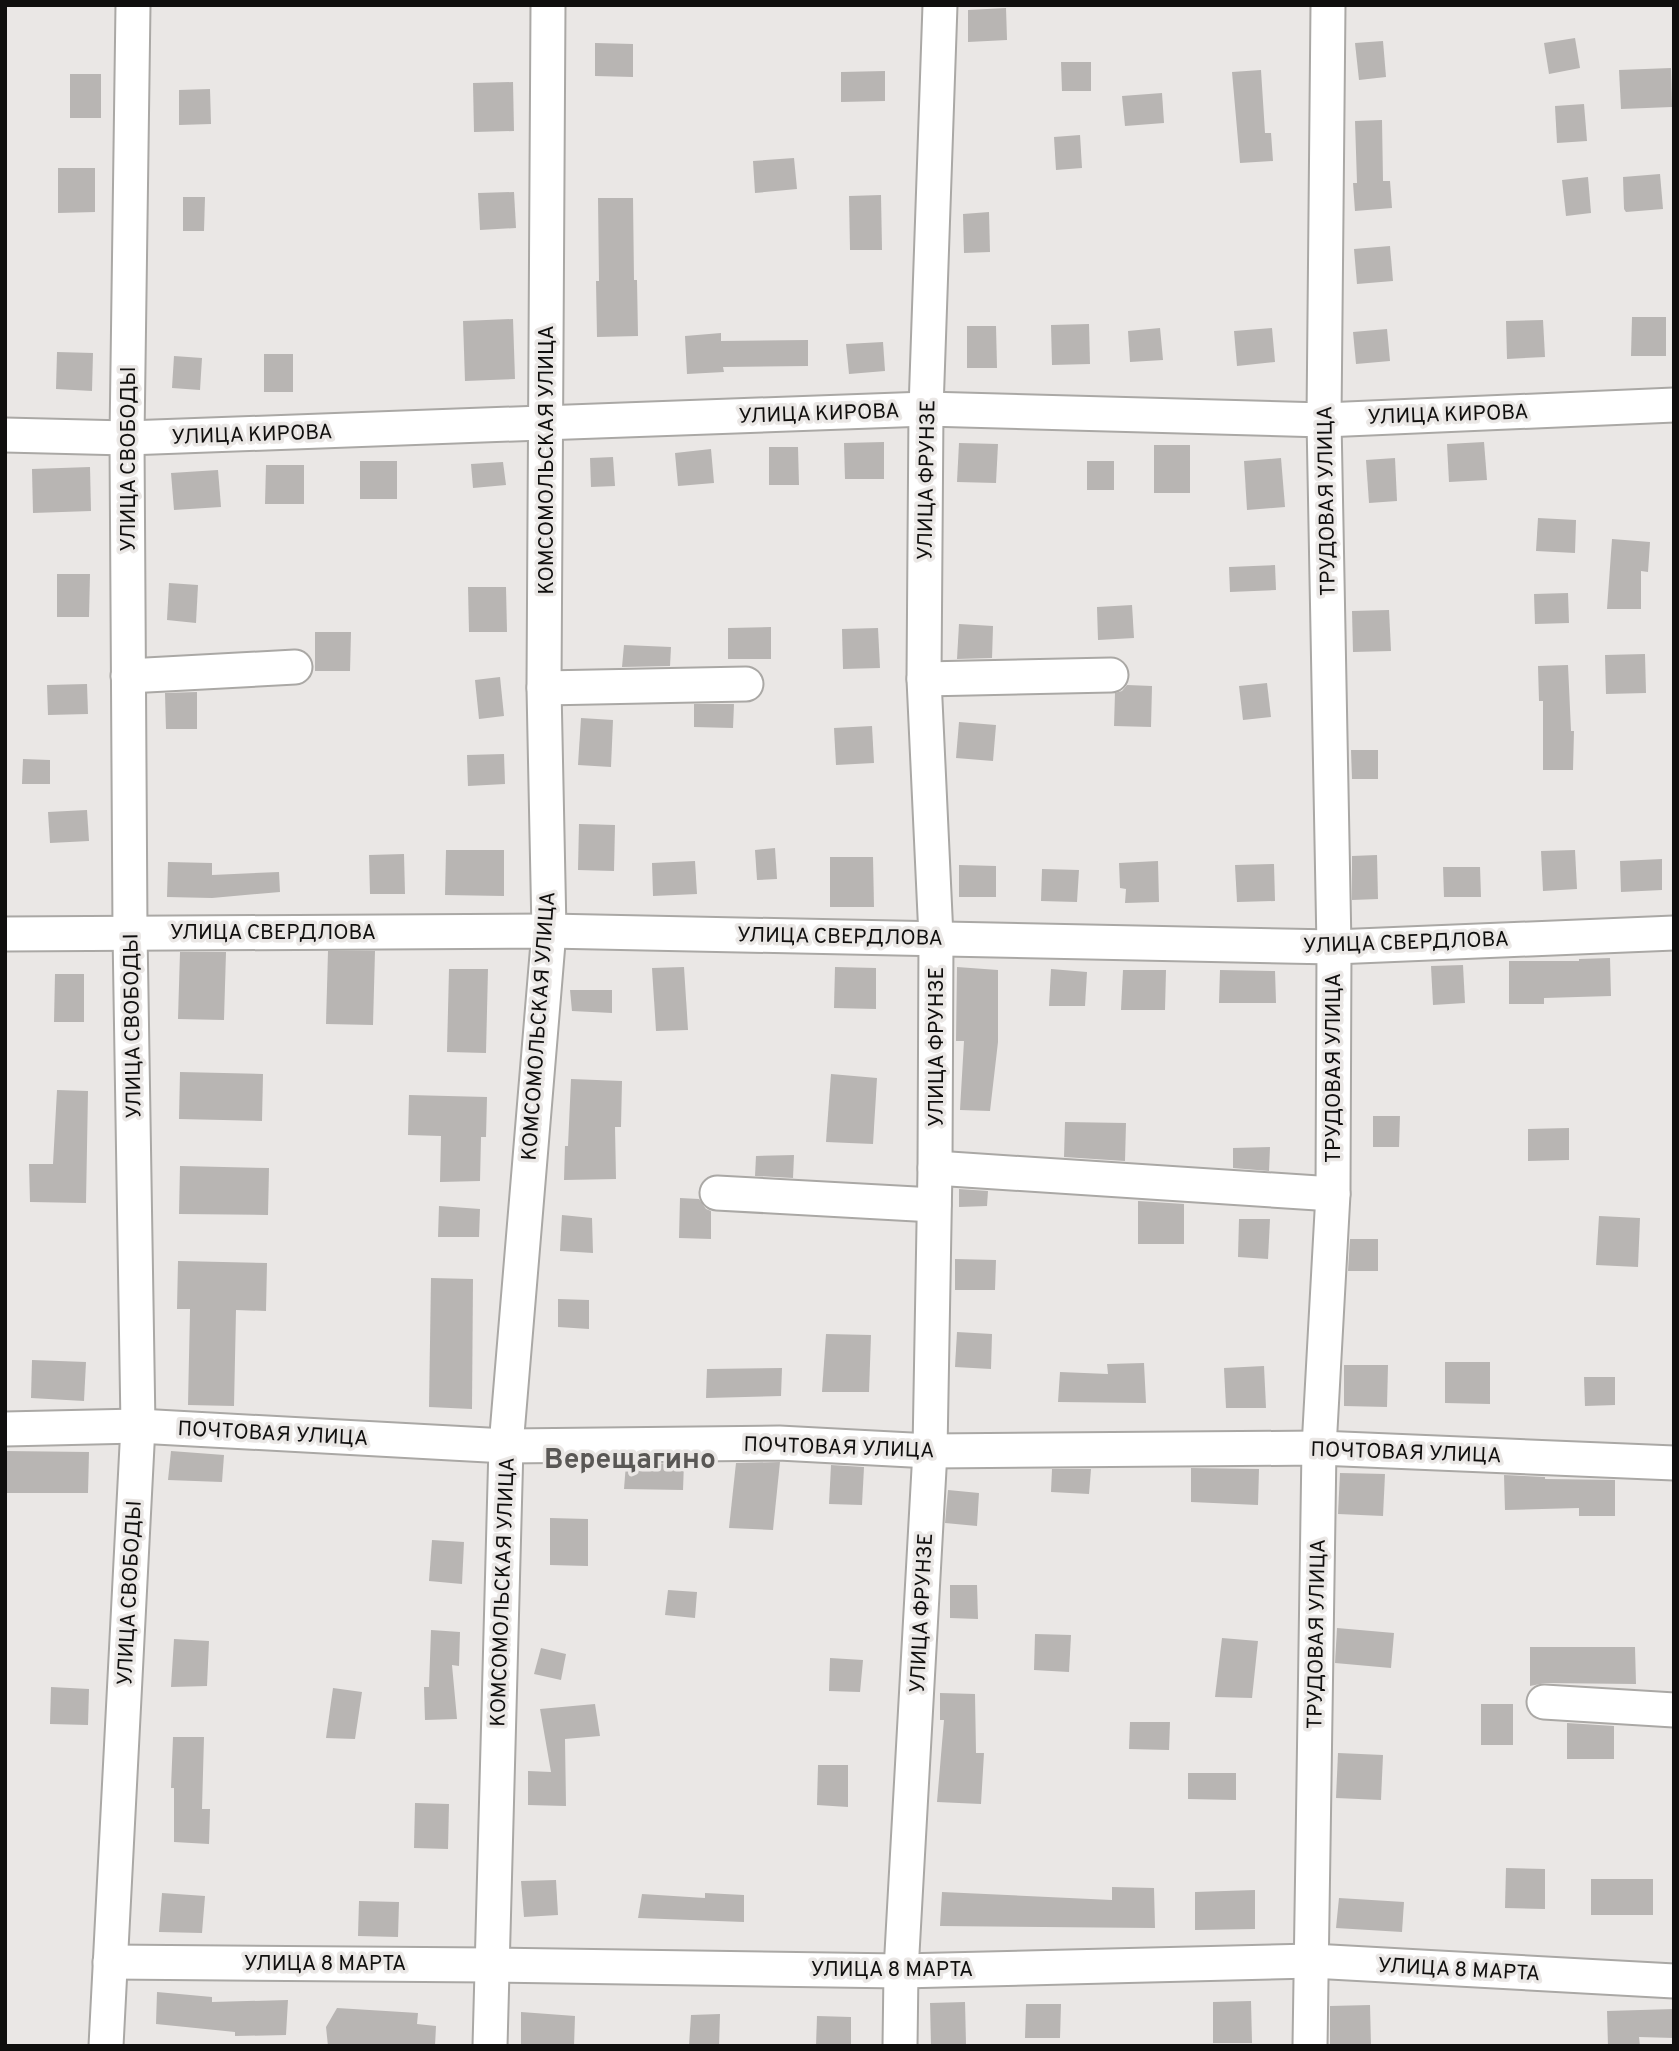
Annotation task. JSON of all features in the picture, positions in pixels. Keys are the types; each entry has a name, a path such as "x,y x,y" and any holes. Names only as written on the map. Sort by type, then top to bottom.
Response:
{"street":[{"name":"УЛИЦА СВОБОДЫ","path":"106,2046 138,1426 130,932 127,438 133,5"},
{"name":"КОМСОМОЛЬСКАЯ УЛИЦА","path":"490,2046 506,1446 549,931 544,688 548,5"},
{"name":"УЛИЦА ФРУНЗЕ","path":"900,2046 901,1971 930,1451 936,1168 936,937 924,679 926,409 940,5"},
{"name":"ТРУДОВАЯ УЛИЦА","path":"1310,2046 1319,1448 1333,1194 1334,947 1324,419 1328,5"},
{"name":"УЛИЦА КИРОВА","path":"5,435 127,438 926,409 1324,419 1674,405"},
{"path":"128,676 295,667"},
{"path":"924,679 1111,675"},
{"path":"544,688 746,684"},
{"name":"УЛИЦА СВЕРДЛОВА","path":"5,934 549,931 1334,947 1674,933"},
{"path":"936,1168 1333,1194"},
{"path":"717,1194 934,1205"},
{"name":"ПОЧТОВАЯ УЛИЦА","path":"5,1429 138,1426 506,1446 779,1443 930,1451 1319,1448 1674,1463"},
{"path":"1544,1702 1674,1710"},
{"name":"УЛИЦА 8 МАРТА","path":"110,1962 901,1971 1312,1961 1674,1981"}],"building":[{"path":"1006,8 1007,40 968,42 968,10"},
{"path":"1575,38 1580,68 1549,74 1544,43"},
{"path":"1383,41 1386,77 1359,80 1355,43"},
{"path":"595,43 633,44 633,77 595,76"},
{"path":"1061,62 1091,62 1091,91 1062,91"},
{"path":"1671,68 1672,107 1621,109 1619,70"},
{"path":"1261,70 1265,133 1271,133 1273,161 1240,163 1232,72"},
{"path":"885,71 885,101 841,102 841,72"},
{"path":"70,74 101,74 101,118 70,118"},
{"path":"513,82 514,131 474,132 473,83"},
{"path":"210,89 211,124 179,125 179,90"},
{"path":"1162,93 1164,123 1125,126 1122,96"},
{"path":"1584,104 1587,141 1557,143 1555,106"},
{"path":"1382,120 1383,181 1390,181 1392,208 1355,211 1355,121"},
{"path":"1080,135 1082,168 1056,170 1054,137"},
{"path":"794,158 797,189 755,193 753,161"},
{"path":"58,168 95,168 95,212 58,213"},
{"path":"1660,174 1663,209 1626,212 1623,177"},
{"path":"1588,177 1591,213 1566,216 1562,180"},
{"path":"514,192 516,228 480,230 478,193"},
{"path":"881,195 882,250 850,250 849,196"},
{"path":"183,197 205,197 204,231 183,231"},
{"path":"598,198 633,198 638,336 597,337"},
{"path":"989,212 990,252 964,253 963,214"},
{"path":"1390,246 1393,281 1357,284 1354,249"},
{"path":"1632,317 1666,317 1666,356 1631,356"},
{"path":"513,319 515,379 465,381 463,321"},
{"path":"1543,320 1545,357 1507,359 1506,321"},
{"path":"1089,324 1090,364 1052,365 1051,325"},
{"path":"967,326 996,326 997,368 967,368"},
{"path":"1160,328 1163,360 1130,362 1128,331"},
{"path":"1272,328 1275,362 1237,366 1234,331"},
{"path":"1387,329 1390,361 1356,364 1353,332"},
{"path":"721,333 721,341 808,340 808,366 723,367 724,372 687,374 685,336"},
{"path":"883,342 885,371 849,374 846,344"},
{"path":"57,352 93,353 92,391 56,389"},
{"path":"264,354 293,354 293,392 264,392"},
{"path":"174,356 202,358 200,390 172,388"},
{"path":"884,442 884,479 845,479 844,443"},
{"path":"1484,442 1487,480 1449,482 1447,444"},
{"path":"959,443 998,444 996,483 957,482"},
{"path":"1154,445 1190,445 1190,493 1154,493"},
{"path":"769,447 798,447 799,485 769,485"},
{"path":"711,449 714,483 678,486 675,453"},
{"path":"613,457 615,486 591,487 590,458"},
{"path":"1281,458 1285,507 1247,510 1244,461"},
{"path":"1395,458 1397,501 1369,503 1366,460"},
{"path":"360,461 397,461 397,499 360,499"},
{"path":"1087,461 1114,461 1114,490 1087,490"},
{"path":"503,462 506,485 473,488 471,464"},
{"path":"266,465 304,465 304,504 265,504"},
{"path":"90,467 91,511 33,513 32,469"},
{"path":"218,470 221,507 174,510 171,473"},
{"path":"1538,518 1576,520 1575,553 1536,551"},
{"path":"1612,539 1650,542 1648,572 1641,571 1641,609 1607,609"},
{"path":"1275,565 1276,590 1230,592 1229,567"},
{"path":"57,574 90,574 89,617 57,617"},
{"path":"169,583 198,585 196,623 167,620"},
{"path":"468,587 506,587 507,632 469,632"},
{"path":"1568,593 1569,623 1535,624 1534,594"},
{"path":"1132,605 1134,638 1098,640 1097,607"},
{"path":"1389,610 1391,651 1353,652 1352,611"},
{"path":"959,624 993,626 992,658 957,659"},
{"path":"771,627 771,659 728,659 728,628"},
{"path":"878,628 880,668 843,669 842,629"},
{"path":"315,632 351,632 350,671 315,671"},
{"path":"624,645 671,647 670,666 622,667"},
{"path":"1645,654 1646,693 1606,694 1605,655"},
{"path":"1568,665 1571,731 1574,731 1573,770 1543,770 1543,701 1539,701 1538,666"},
{"path":"500,677 504,716 479,719 475,680"},
{"path":"1267,683 1271,717 1243,720 1239,686"},
{"path":"87,684 88,714 48,715 47,685"},
{"path":"1127,685 1152,686 1151,727 1114,726 1115,693 1122,691"},
{"path":"197,692 197,729 166,729 165,693"},
{"path":"694,704 734,704 733,728 694,727"},
{"path":"581,718 613,720 611,767 578,765"},
{"path":"959,722 996,725 993,761 956,758"},
{"path":"872,726 874,763 836,765 834,728"},
{"path":"1351,750 1378,750 1378,779 1352,779"},
{"path":"504,754 505,784 468,786 467,755"},
{"path":"23,759 50,760 50,784 22,784"},
{"path":"87,810 89,841 50,843 48,812"},
{"path":"579,824 615,825 614,871 578,870"},
{"path":"775,848 777,879 757,880 755,850"},
{"path":"446,850 504,850 504,896 445,895"},
{"path":"1575,850 1577,889 1543,891 1541,851"},
{"path":"404,854 405,894 370,894 369,855"},
{"path":"1377,855 1378,899 1352,900 1352,856"},
{"path":"830,857 873,857 874,907 830,907"},
{"path":"1662,859 1662,890 1621,892 1620,861"},
{"path":"695,861 697,894 653,896 652,863"},
{"path":"1158,861 1159,902 1125,903 1126,889 1120,888 1119,863"},
{"path":"168,862 212,863 212,875 279,872 280,892 212,898 167,897"},
{"path":"1274,864 1275,901 1237,902 1235,865"},
{"path":"959,865 996,866 996,897 959,897"},
{"path":"1443,867 1480,867 1481,897 1444,897"},
{"path":"1042,869 1079,870 1077,902 1041,901"},
{"path":"328,951 375,951 373,1025 326,1024"},
{"path":"180,952 226,952 224,1020 178,1019"},
{"path":"1610,958 1611,996 1544,998 1544,1004 1509,1004 1509,961"},
{"path":"1463,965 1465,1003 1433,1005 1431,966"},
{"path":"684,967 688,1030 656,1031 652,968"},
{"path":"835,967 876,968 876,1009 834,1008"},
{"path":"957,967 998,970 998,1042 990,1111 960,1110 964,1041 956,1041"},
{"path":"449,969 488,969 486,1053 447,1052"},
{"path":"1051,969 1087,972 1085,1006 1049,1006"},
{"path":"1123,970 1166,970 1165,1010 1121,1010"},
{"path":"1220,970 1275,971 1276,1003 1219,1003"},
{"path":"55,974 84,974 84,1022 54,1022"},
{"path":"570,990 612,990 612,1013 572,1011"},
{"path":"180,1072 263,1074 262,1121 179,1119"},
{"path":"831,1074 877,1078 873,1144 826,1142"},
{"path":"571,1079 622,1081 621,1127 615,1127 616,1179 564,1180"},
{"path":"57,1090 88,1091 86,1203 30,1202 29,1164 53,1164"},
{"path":"409,1095 487,1097 486,1137 481,1137 480,1181 440,1182 441,1136 408,1135"},
{"path":"1373,1116 1400,1116 1399,1147 1373,1147"},
{"path":"1065,1122 1126,1123 1125,1161 1064,1157"},
{"path":"1569,1128 1569,1160 1528,1161 1528,1129"},
{"path":"1270,1147 1269,1171 1233,1168 1233,1148"},
{"path":"794,1155 793,1178 755,1176 756,1156"},
{"path":"180,1166 269,1168 268,1215 179,1214"},
{"path":"959,1189 988,1191 987,1206 959,1207"},
{"path":"680,1198 699,1199 706,1209 711,1211 711,1239 679,1238"},
{"path":"1138,1201 1184,1204 1184,1244 1138,1244"},
{"path":"439,1206 480,1209 479,1237 438,1237"},
{"path":"562,1215 592,1218 593,1253 560,1251"},
{"path":"1599,1216 1640,1218 1638,1267 1596,1265"},
{"path":"1239,1219 1270,1219 1268,1259 1238,1257"},
{"path":"1350,1239 1378,1239 1378,1271 1348,1271"},
{"path":"955,1259 996,1260 995,1290 955,1290"},
{"path":"178,1261 267,1263 266,1311 236,1310 234,1406 188,1405 190,1309 177,1309"},
{"path":"431,1278 473,1279 472,1409 429,1407"},
{"path":"558,1299 589,1300 589,1329 558,1327"},
{"path":"957,1332 992,1334 991,1369 955,1367"},
{"path":"826,1334 871,1335 869,1392 822,1392"},
{"path":"32,1360 86,1362 84,1401 31,1398"},
{"path":"1445,1362 1490,1362 1490,1404 1445,1403"},
{"path":"1144,1363 1146,1403 1058,1402 1060,1372 1108,1374 1107,1364"},
{"path":"1344,1365 1388,1365 1387,1407 1344,1406"},
{"path":"1264,1366 1266,1408 1226,1408 1224,1368"},
{"path":"782,1368 781,1396 706,1398 707,1369"},
{"path":"1584,1377 1615,1377 1615,1405 1585,1406"},
{"path":"5,1451 89,1452 88,1493 5,1493"},
{"path":"171,1451 224,1455 222,1482 168,1480"},
{"path":"780,1462 773,1530 729,1528 736,1463"},
{"path":"684,1463 683,1490 624,1489 626,1464"},
{"path":"831,1465 864,1467 862,1505 829,1504"},
{"path":"1191,1468 1259,1469 1258,1505 1191,1502"},
{"path":"1052,1469 1091,1469 1089,1494 1051,1492"},
{"path":"1340,1473 1385,1474 1383,1516 1338,1514"},
{"path":"1504,1475 1545,1479 1615,1480 1615,1516 1579,1516 1579,1508 1505,1510"},
{"path":"948,1490 979,1493 977,1526 945,1523"},
{"path":"550,1518 588,1519 588,1566 550,1565"},
{"path":"432,1540 464,1542 462,1584 429,1581"},
{"path":"950,1585 977,1585 978,1619 950,1618"},
{"path":"668,1590 697,1592 695,1618 665,1615"},
{"path":"1337,1628 1394,1633 1391,1668 1335,1663"},
{"path":"431,1630 460,1632 459,1666 452,1665 457,1719 425,1720 424,1687 429,1687"},
{"path":"1035,1634 1071,1635 1069,1672 1034,1670"},
{"path":"1222,1638 1258,1641 1252,1698 1215,1697"},
{"path":"174,1639 209,1641 207,1686 171,1687"},
{"path":"1530,1647 1635,1647 1636,1684 1545,1683 1530,1686"},
{"path":"541,1648 566,1654 561,1680 534,1674"},
{"path":"830,1658 863,1660 860,1692 829,1691"},
{"path":"51,1687 89,1689 88,1725 50,1724"},
{"path":"333,1688 362,1692 355,1739 326,1738"},
{"path":"940,1693 975,1694 976,1753 984,1753 981,1804 937,1802 944,1720 940,1720"},
{"path":"595,1704 600,1736 565,1739 566,1806 528,1805 528,1771 551,1772 540,1709"},
{"path":"1481,1704 1513,1704 1513,1745 1481,1745"},
{"path":"1130,1722 1170,1722 1169,1750 1129,1749"},
{"path":"1567,1723 1614,1726 1614,1759 1567,1759"},
{"path":"173,1737 204,1737 202,1809 210,1809 209,1844 174,1842 174,1788 171,1788"},
{"path":"1338,1753 1383,1755 1381,1800 1336,1798"},
{"path":"818,1765 848,1765 848,1807 817,1805"},
{"path":"1188,1773 1236,1773 1236,1800 1188,1799"},
{"path":"415,1803 449,1804 448,1849 414,1848"},
{"path":"1506,1868 1545,1869 1545,1909 1505,1908"},
{"path":"1591,1879 1653,1879 1653,1915 1591,1915"},
{"path":"556,1880 558,1915 524,1917 521,1881"},
{"path":"1112,1887 1154,1888 1155,1928 940,1926 942,1892 1112,1900"},
{"path":"1255,1890 1255,1929 1195,1930 1195,1892"},
{"path":"162,1893 205,1896 202,1933 159,1932"},
{"path":"705,1893 744,1895 744,1922 638,1918 642,1894 705,1898"},
{"path":"1339,1898 1404,1902 1402,1932 1336,1928"},
{"path":"359,1901 399,1902 398,1937 358,1936"},
{"path":"157,1992 212,1997 212,2002 288,2000 286,2035 235,2036 235,2032 156,2024"},
{"path":"1251,2001 1252,2043 1213,2043 1213,2002"},
{"path":"965,2002 966,2044 931,2045 930,2003"},
{"path":"1026,2004 1061,2004 1060,2038 1025,2038"},
{"path":"1370,2005 1371,2046 1330,2046 1330,2006"},
{"path":"337,2008 418,2013 417,2024 436,2026 435,2046 328,2046 326,2027"},
{"path":"1674,2009 1674,2038 1639,2037 1640,2046 1608,2046 1607,2011"},
{"path":"521,2012 575,2016 574,2046 521,2046"},
{"path":"720,2014 719,2046 689,2046 691,2015"},
{"path":"817,2016 851,2017 851,2046 816,2046"}],"district":[{"name":"Верещагино","path":"630,1458"}]}
